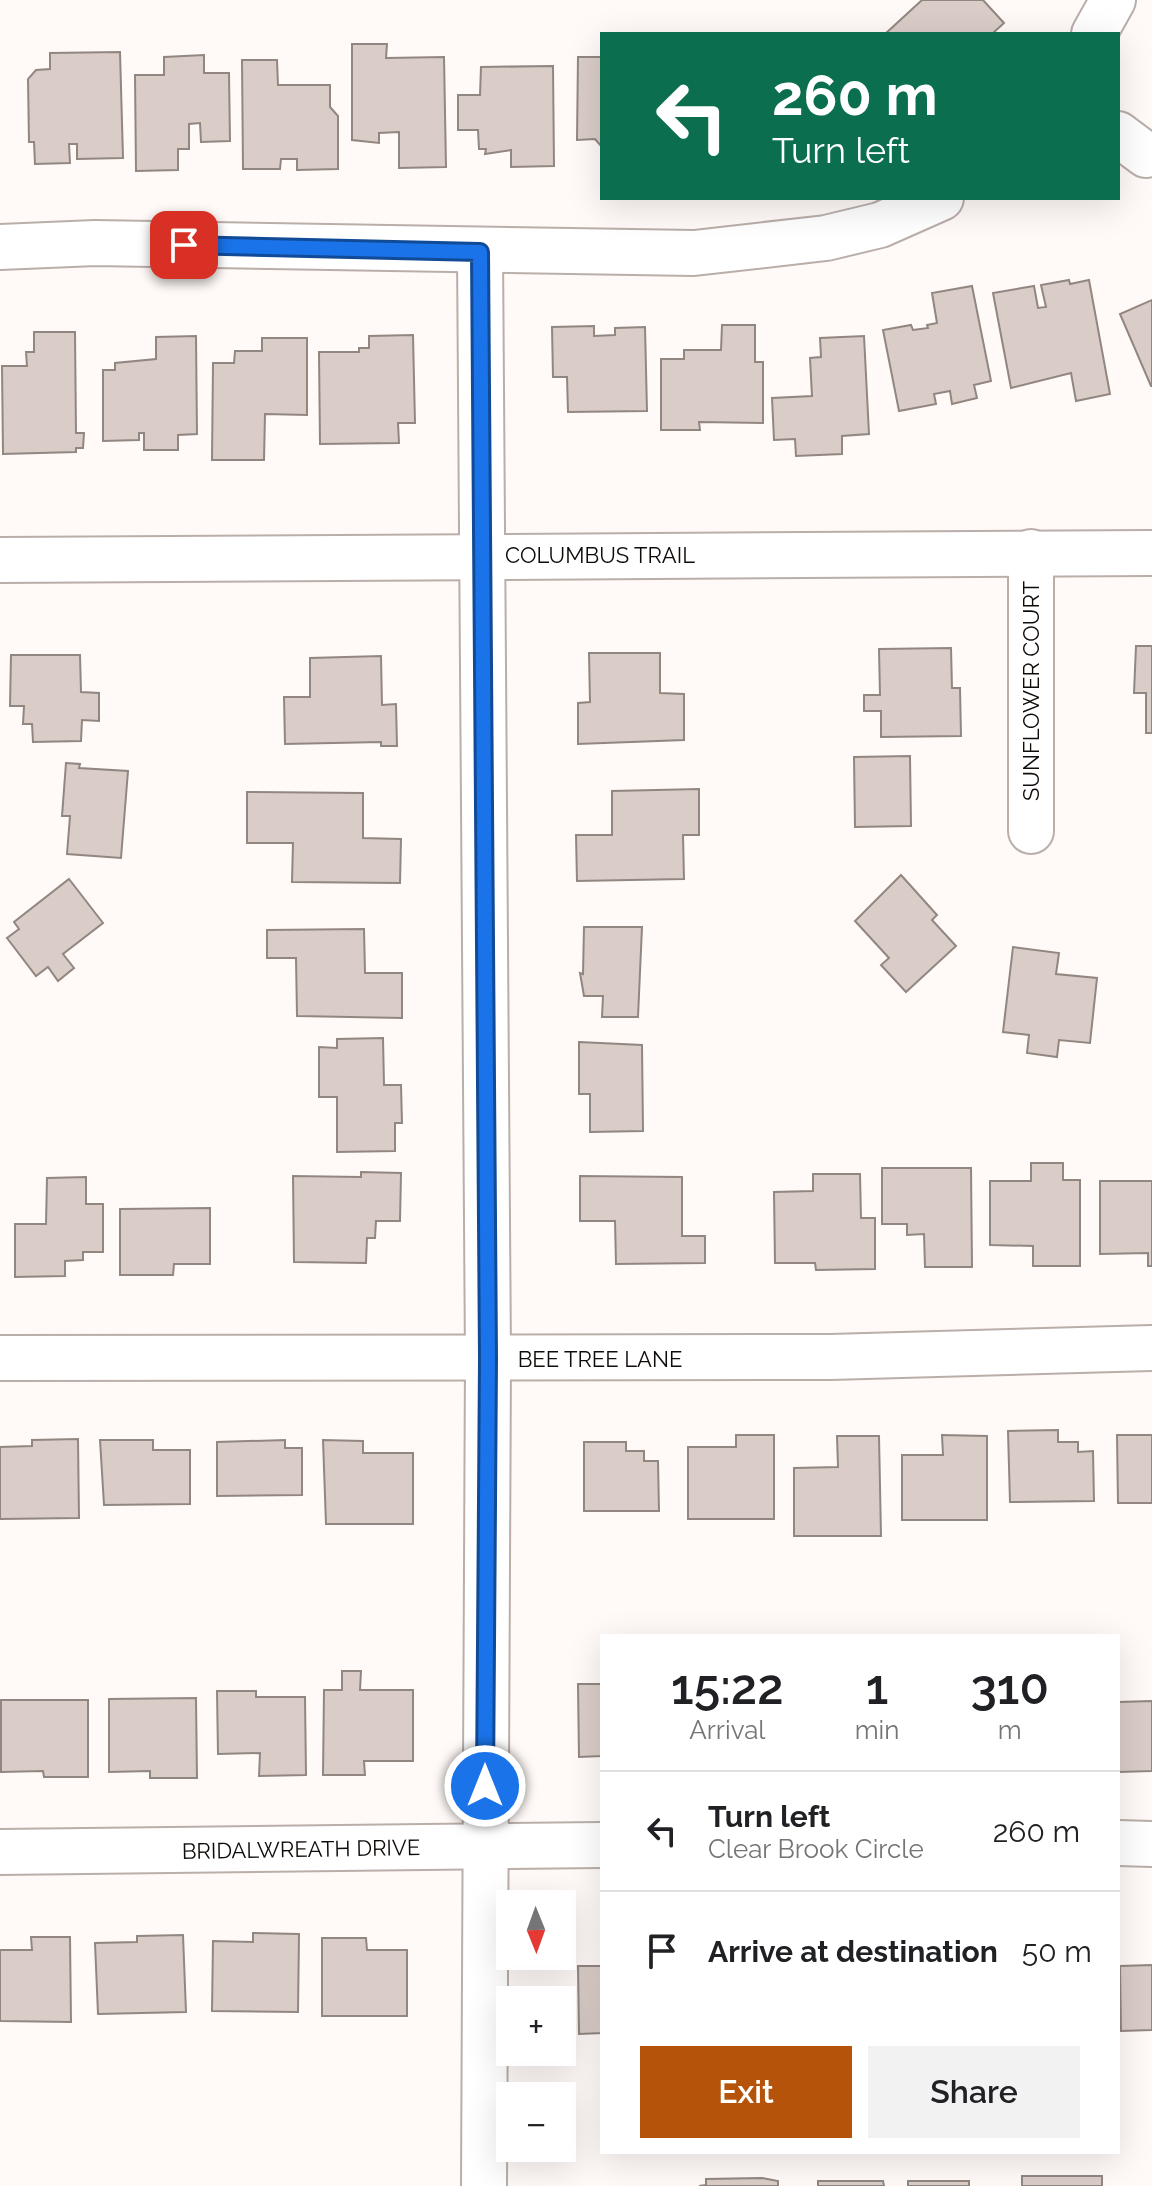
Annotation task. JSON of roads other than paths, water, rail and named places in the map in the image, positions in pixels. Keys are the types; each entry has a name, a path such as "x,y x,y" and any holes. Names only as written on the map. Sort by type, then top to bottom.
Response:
{"street":[{"path":"1095,32 1113,0"},
{"path":"0,247 95,243 480,252 694,253 826,238 880,225 936,200"},
{"path":"480,252 488,1359 484,2186"},
{"name":"SUNFLOWER COURT","path":"1031,552 1031,831"},
{"name":"COLUMBUS TRAIL","path":"0,560 1152,553"},
{"name":"BEE TREE LANE","path":"0,1358 830,1357 1152,1348"},
{"path":"1120,1843 1152,1844"},
{"name":"BRIDALWREATH DRIVE","path":"0,1852 600,1845"}]}
